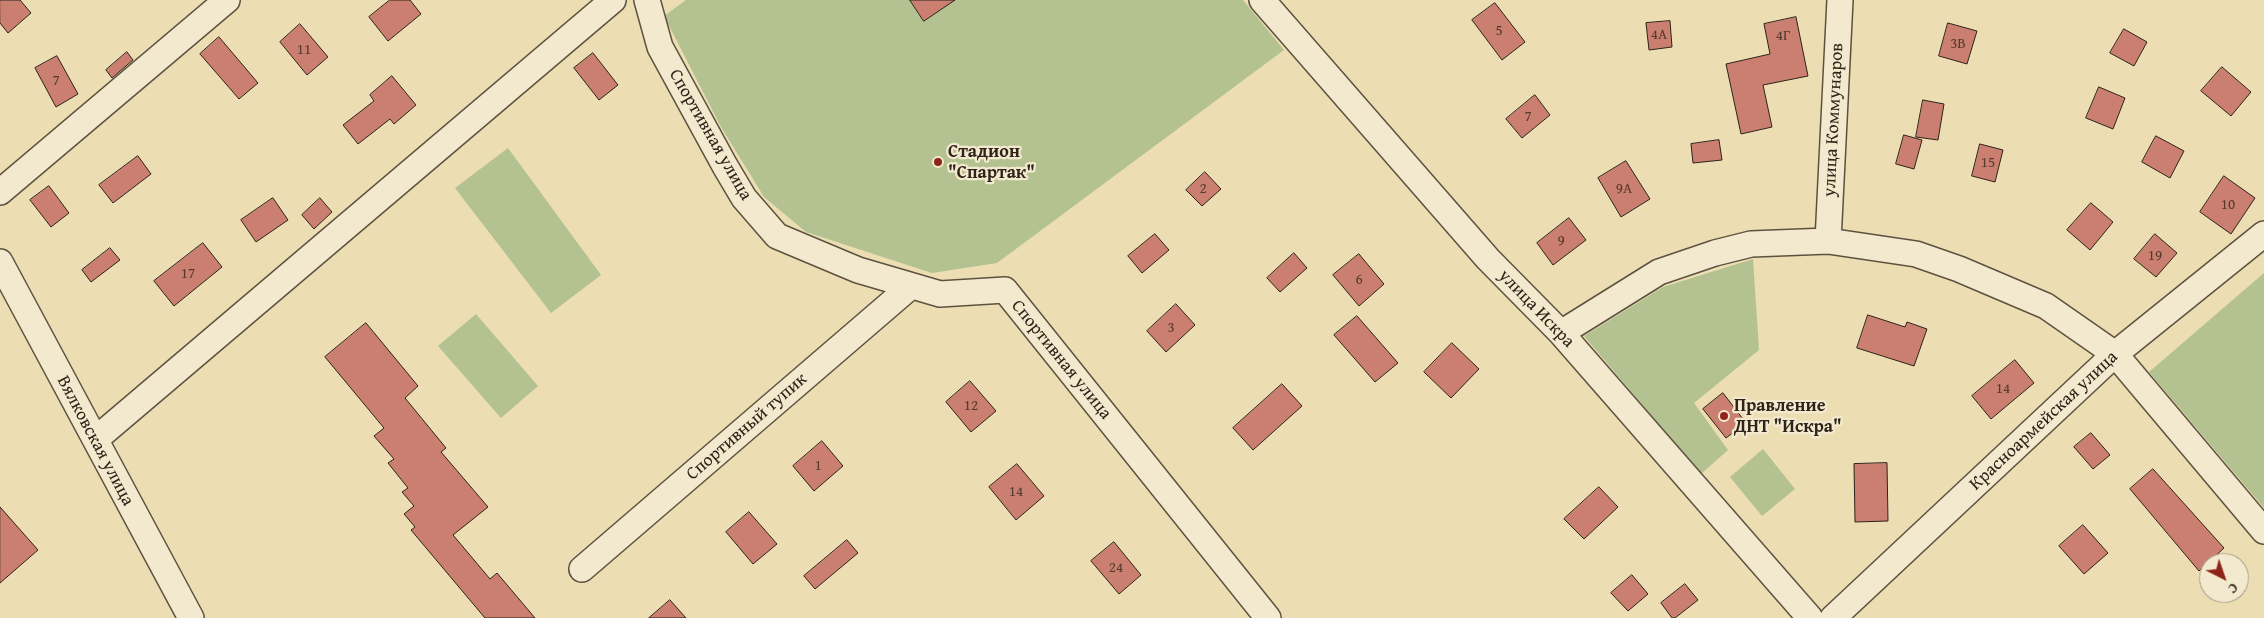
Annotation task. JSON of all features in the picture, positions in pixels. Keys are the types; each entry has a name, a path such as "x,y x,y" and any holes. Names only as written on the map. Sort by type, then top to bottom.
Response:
{"street":[{"path":"0,192 227,0"},
{"path":"96,439 613,0"},
{"name":"Спортивная улица","path":"647,0 660,47 725,166 744,198 777,236 851,267 940,294 1006,290 1268,618"},
{"name":"улица Искра","path":"1262,0 1488,259 1561,333 1810,618"},
{"name":"улица Коммунаров","path":"1828,241 1840,0"},
{"name":"Красноармейская улица","path":"1833,618 2115,354 2264,234"},
{"path":"1561,333 1659,272 1715,253 1751,244 1828,241 1916,254 1959,269 2046,306 2115,354 2264,531"},
{"name":"Вялковская улица","path":"0,262 8,302 96,439 129,505 191,618"},
{"name":"Спортивный тупик","path":"582,569 911,286"}],"green space":[{"name":"Стадион \"Спартак\"","path":"686,0 1243,0 1284,50 997,263 932,273 806,232 764,197 721,127 664,16"},
{"path":"508,148 601,275 551,313 455,188"},
{"path":"1753,259 1759,350 1694,403 1728,450 1701,474 1584,336 1663,287"},
{"path":"2264,273 2264,508 2149,372"},
{"path":"476,314 538,386 501,418 438,346"},
{"path":"1763,449 1795,489 1762,516 1730,477"}],"building":[{"path":"0,0 20,0 31,13 8,33 0,23"},
{"path":"390,0 410,0 421,14 388,41 369,17"},
{"path":"910,0 955,0 924,21"},
{"path":"1495,3 1525,42 1502,60 1472,20"},
{"path":"1796,17 1808,76 1763,85 1772,127 1741,134 1726,64 1770,54 1764,24"},
{"path":"1670,21 1672,47 1649,50 1646,23"},
{"path":"1948,23 1977,31 1967,64 1939,56"},
{"path":"300,24 328,57 307,75 280,42"},
{"path":"2124,29 2147,42 2134,66 2110,53"},
{"path":"219,37 258,83 239,99 200,54"},
{"path":"127,52 133,60 112,78 106,70"},
{"path":"593,53 618,85 599,100 574,68"},
{"path":"57,56 78,94 56,107 35,68"},
{"path":"2222,67 2251,92 2231,116 2201,91"},
{"path":"392,76 416,105 394,124 390,119 358,144 343,125 374,101 370,95"},
{"path":"2099,87 2125,98 2113,129 2086,118"},
{"path":"1535,95 1550,115 1522,138 1506,119"},
{"path":"1923,100 1944,104 1938,140 1916,137"},
{"path":"1904,135 1922,140 1914,169 1896,164"},
{"path":"2156,136 2184,151 2170,178 2142,162"},
{"path":"1719,140 1722,160 1693,163 1691,144"},
{"path":"1980,144 2003,150 1995,182 1972,176"},
{"path":"138,156 151,174 113,203 99,185"},
{"path":"1626,161 1650,199 1621,217 1598,178"},
{"path":"1205,172 1221,189 1202,206 1186,190"},
{"path":"2224,176 2255,198 2231,234 2200,212"},
{"path":"49,186 69,213 51,227 30,200"},
{"path":"273,198 288,220 256,242 241,220"},
{"path":"320,198 332,212 314,229 302,215"},
{"path":"2091,203 2113,222 2090,250 2067,230"},
{"path":"1569,218 1586,240 1553,265 1537,243"},
{"path":"1155,234 1169,250 1142,273 1128,256"},
{"path":"2155,234 2177,253 2156,277 2134,259"},
{"path":"203,243 222,267 174,306 154,281"},
{"path":"110,248 120,260 91,282 82,270"},
{"path":"1294,253 1307,268 1280,292 1267,278"},
{"path":"1359,254 1384,284 1359,306 1333,275"},
{"path":"1176,304 1195,325 1166,352 1147,331"},
{"path":"1868,315 1905,327 1907,322 1927,329 1914,366 1857,348"},
{"path":"1357,316 1398,363 1375,382 1334,335"},
{"path":"366,323 418,386 405,398 446,448 441,452 488,507 453,535 490,579 497,573 535,618 485,618 411,530 415,527 404,514 414,506 402,492 408,488 388,463 394,459 374,436 384,428 325,357"},
{"path":"1452,343 1479,369 1451,398 1424,372"},
{"path":"2015,360 2034,383 1991,419 1972,396"},
{"path":"970,381 996,411 971,432 946,402"},
{"path":"1282,384 1302,406 1253,450 1233,428"},
{"name":"Правление ДНТ \"Искра\"","path":"1723,393 1746,423 1726,438 1703,409"},
{"path":"2091,433 2110,455 2093,469 2074,447"},
{"path":"822,441 843,466 814,491 793,466"},
{"path":"1887,463 1888,521 1855,522 1854,464"},
{"path":"1017,464 1044,496 1016,520 989,487"},
{"path":"2153,469 2224,548 2219,553 2199,553 2199,571 2130,489"},
{"path":"1599,487 1618,507 1584,539 1564,519"},
{"path":"0,507 38,550 0,583"},
{"path":"749,512 777,544 753,564 726,532"},
{"path":"2083,525 2108,553 2084,574 2059,546"},
{"path":"847,540 858,553 815,589 804,576"},
{"path":"1114,542 1141,575 1119,594 1091,561"},
{"path":"1632,575 1648,594 1628,611 1611,593"},
{"path":"1685,584 1698,600 1675,618 1672,618 1661,603"},
{"path":"670,600 686,618 649,618"}],"place":[{"name":"Стадион \"Спартак\"","path":"938,162"},
{"name":"Правление ДНТ \"Искра\"","path":"1724,416"}]}
